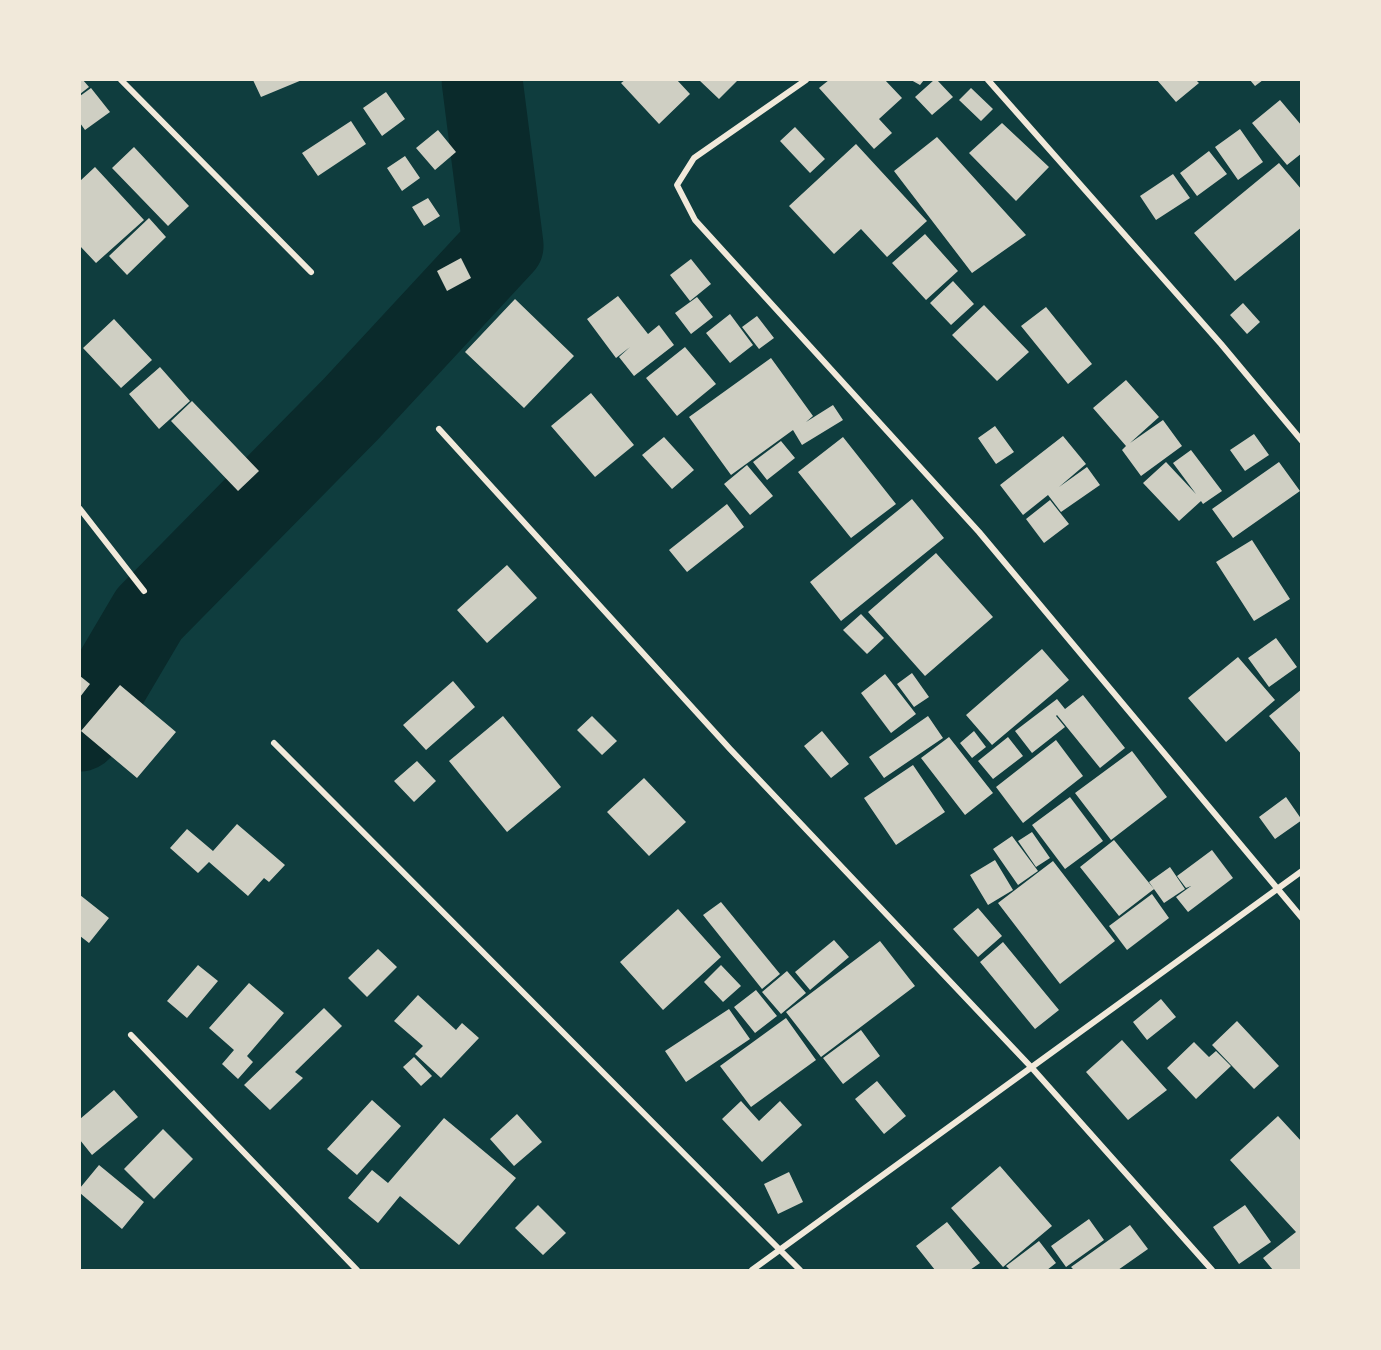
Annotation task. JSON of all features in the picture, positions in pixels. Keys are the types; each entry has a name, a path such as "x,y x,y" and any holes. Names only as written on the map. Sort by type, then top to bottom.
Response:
{"street":[{"path":"121,80 311,272"},
{"path":"806,80 694,158 677,185 695,220 979,532 1276,890 1302,918"},
{"path":"988,80 1221,344 1302,441"},
{"path":"439,429 722,741 1032,1068 1212,1270"},
{"path":"80,509 144,591"},
{"path":"274,743 800,1270"},
{"path":"752,1270 1302,872"},
{"path":"131,1035 357,1270"}],"building":[{"path":"80,80 83,80 89,87 80,94"},
{"path":"253,80 302,80 261,97"},
{"path":"625,80 677,80 690,94 659,124 621,83"},
{"path":"699,80 738,80 719,99"},
{"path":"829,80 885,80 902,98 879,119 892,133 874,149 819,88"},
{"path":"911,80 924,80 920,85"},
{"path":"934,80 937,80 953,97 932,115 915,97"},
{"path":"1157,80 1196,80 1199,83 1176,102"},
{"path":"1250,80 1263,80 1255,86"},
{"path":"91,88 110,112 85,130 80,123 80,96"},
{"path":"971,88 993,109 981,121 959,100"},
{"path":"386,92 405,119 382,136 363,108"},
{"path":"1280,100 1302,126 1302,153 1287,165 1252,123"},
{"path":"351,121 366,144 318,176 302,153"},
{"path":"1002,123 1049,167 1016,201 969,153"},
{"path":"795,127 825,159 810,173 780,141"},
{"path":"1240,129 1263,162 1238,180 1215,147"},
{"path":"438,130 456,152 435,170 416,148"},
{"path":"937,137 1026,235 972,273 894,171"},
{"path":"856,144 927,221 887,257 861,229 834,254 789,206"},
{"path":"134,147 189,206 168,226 112,168"},
{"path":"1209,151 1227,174 1197,196 1180,173"},
{"path":"405,156 420,178 402,191 387,168"},
{"path":"1279,163 1302,190 1302,227 1235,281 1194,233"},
{"path":"95,167 144,220 96,263 80,246 80,181"},
{"path":"1173,174 1190,198 1156,220 1140,196"},
{"path":"428,198 440,216 424,226 412,207"},
{"path":"149,218 166,237 127,275 109,256"},
{"path":"925,234 958,271 926,300 892,263"},
{"path":"461,258 471,278 447,291 437,271"},
{"path":"691,259 711,284 690,301 670,275"},
{"path":"953,281 974,304 951,325 930,303"},
{"path":"618,296 648,334 659,325 674,345 634,376 619,357 630,347 616,358 587,319"},
{"path":"697,297 713,317 691,334 675,313"},
{"path":"515,299 574,356 524,408 465,352"},
{"path":"1243,303 1260,322 1247,334 1230,315"},
{"path":"984,305 1029,352 997,381 952,335"},
{"path":"1046,307 1092,364 1068,384 1021,326"},
{"path":"730,314 753,345 730,363 706,333"},
{"path":"757,316 774,338 759,349 742,327"},
{"path":"114,319 152,360 121,388 83,348"},
{"path":"685,347 716,384 677,416 646,378"},
{"path":"771,358 813,416 806,422 833,405 843,420 802,445 793,430 731,475 689,417"},
{"path":"160,367 190,401 159,429 129,394"},
{"path":"1126,380 1159,417 1130,443 1163,420 1182,446 1141,476 1122,450 1126,446 1093,408"},
{"path":"591,393 634,445 595,477 551,426"},
{"path":"192,401 259,471 238,491 171,421"},
{"path":"995,426 1014,452 996,464 978,438"},
{"path":"1254,434 1269,455 1245,471 1230,450"},
{"path":"1063,436 1086,464 1059,487 1087,467 1100,485 1061,512 1048,495 1023,515 1000,485"},
{"path":"664,437 694,470 672,489 642,455"},
{"path":"843,437 896,504 851,538 798,472"},
{"path":"781,441 795,458 767,480 753,462"},
{"path":"1191,450 1222,491 1203,504 1201,501 1179,521 1143,483 1166,462 1196,494 1173,463"},
{"path":"1279,462 1300,491 1233,538 1212,509"},
{"path":"747,465 773,496 750,515 724,484"},
{"path":"912,499 944,538 841,621 810,582"},
{"path":"1050,500 1069,524 1044,543 1026,519"},
{"path":"727,504 744,527 687,572 669,550"},
{"path":"1252,540 1290,599 1254,621 1216,562"},
{"path":"936,553 993,617 925,676 868,612"},
{"path":"507,565 537,598 487,643 457,610"},
{"path":"861,614 884,638 867,654 843,630"},
{"path":"1276,638 1297,667 1269,687 1248,658"},
{"path":"1042,649 1069,680 992,745 966,715"},
{"path":"1238,657 1275,700 1226,742 1188,698"},
{"path":"912,673 929,697 914,707 897,684"},
{"path":"885,674 916,714 891,733 861,693"},
{"path":"80,676 90,684 80,697"},
{"path":"453,681 475,707 426,750 403,725"},
{"path":"120,685 176,732 137,778 81,731"},
{"path":"1302,689 1302,755 1269,716"},
{"path":"1083,695 1125,748 1100,768 1057,715 1065,727 1032,753 1015,731 1057,699 1065,709"},
{"path":"503,716 561,787 507,832 449,761"},
{"path":"592,716 617,741 602,755 577,730"},
{"path":"928,716 943,738 884,778 869,757"},
{"path":"822,731 849,764 831,778 804,746"},
{"path":"974,731 986,747 972,758 960,743"},
{"path":"949,737 993,793 965,815 921,758"},
{"path":"1008,737 1023,756 993,779 978,761"},
{"path":"1056,740 1083,776 1023,823 996,787"},
{"path":"1132,751 1167,797 1111,840 1075,793"},
{"path":"417,761 436,781 414,802 394,781"},
{"path":"913,765 945,812 896,845 864,798"},
{"path":"644,778 686,822 649,856 607,812"},
{"path":"1070,797 1103,841 1065,869 1032,825"},
{"path":"1286,797 1302,820 1275,839 1259,817"},
{"path":"237,824 285,865 269,882 264,878 248,896 209,862 198,873 170,848 187,829 213,851"},
{"path":"1032,832 1050,858 1036,867 1018,841"},
{"path":"1012,836 1038,871 1018,885 993,849"},
{"path":"1114,840 1154,889 1119,916 1080,867"},
{"path":"1212,850 1233,878 1188,912 1176,897 1191,886 1186,888 1177,876"},
{"path":"995,860 1013,890 988,905 970,875"},
{"path":"1053,861 1115,941 1060,984 998,903"},
{"path":"1170,867 1185,889 1164,903 1149,882"},
{"path":"1152,894 1169,918 1127,950 1109,926"},
{"path":"80,895 109,918 89,943 80,936"},
{"path":"721,902 780,974 762,989 703,915"},
{"path":"978,908 1002,936 978,957 953,929"},
{"path":"678,909 721,957 663,1010 620,962"},
{"path":"834,940 849,957 810,990 795,972"},
{"path":"880,941 915,986 821,1057 786,1012"},
{"path":"1003,942 1059,1010 1035,1029 980,962"},
{"path":"378,949 397,967 367,997 348,978"},
{"path":"198,965 218,981 187,1018 167,1001"},
{"path":"721,965 741,986 723,1002 704,982"},
{"path":"787,971 806,993 781,1014 762,992"},
{"path":"249,983 284,1013 247,1056 253,1062 238,1079 222,1064 234,1050 209,1028"},
{"path":"756,990 777,1016 755,1033 734,1007"},
{"path":"418,995 456,1030 462,1023 479,1038 441,1078 415,1054 423,1046 394,1021"},
{"path":"1161,999 1176,1017 1147,1040 1133,1022"},
{"path":"324,1008 342,1026 295,1072 303,1078 270,1110 244,1085"},
{"path":"729,1009 750,1039 686,1082 665,1051"},
{"path":"786,1018 816,1060 751,1107 720,1066"},
{"path":"1237,1021 1279,1066 1254,1089 1212,1045"},
{"path":"861,1030 880,1056 843,1084 823,1058"},
{"path":"1122,1040 1167,1090 1128,1120 1086,1072"},
{"path":"1194,1042 1209,1057 1216,1051 1231,1066 1196,1099 1167,1068"},
{"path":"414,1057 432,1076 421,1086 403,1067"},
{"path":"877,1081 906,1116 884,1134 855,1099"},
{"path":"114,1090 138,1117 92,1155 80,1140 80,1119"},
{"path":"372,1100 401,1126 357,1175 327,1149"},
{"path":"741,1101 759,1121 780,1101 802,1125 762,1162 722,1119"},
{"path":"517,1114 542,1142 514,1166 490,1139"},
{"path":"1278,1116 1302,1142 1302,1270 1273,1270 1263,1258 1296,1232 1230,1160"},
{"path":"444,1118 516,1178 459,1245 400,1196 378,1223 348,1198 372,1170 388,1183"},
{"path":"163,1129 193,1159 154,1199 124,1169"},
{"path":"99,1165 144,1202 122,1229 80,1193 80,1188"},
{"path":"1000,1166 1052,1226 1003,1267 951,1208"},
{"path":"789,1172 803,1202 778,1214 764,1184"},
{"path":"538,1205 566,1233 543,1255 515,1228"},
{"path":"1245,1205 1271,1242 1239,1264 1213,1227"},
{"path":"1089,1219 1104,1240 1066,1267 1051,1246"},
{"path":"947,1222 980,1263 970,1270 935,1270 916,1246"},
{"path":"1130,1225 1148,1249 1118,1270 1074,1270 1071,1267"},
{"path":"1039,1241 1056,1263 1047,1270 1010,1270 1006,1266"}],"waterway":[{"path":"80,731 149,614 351,409 503,245 482,80"}]}
